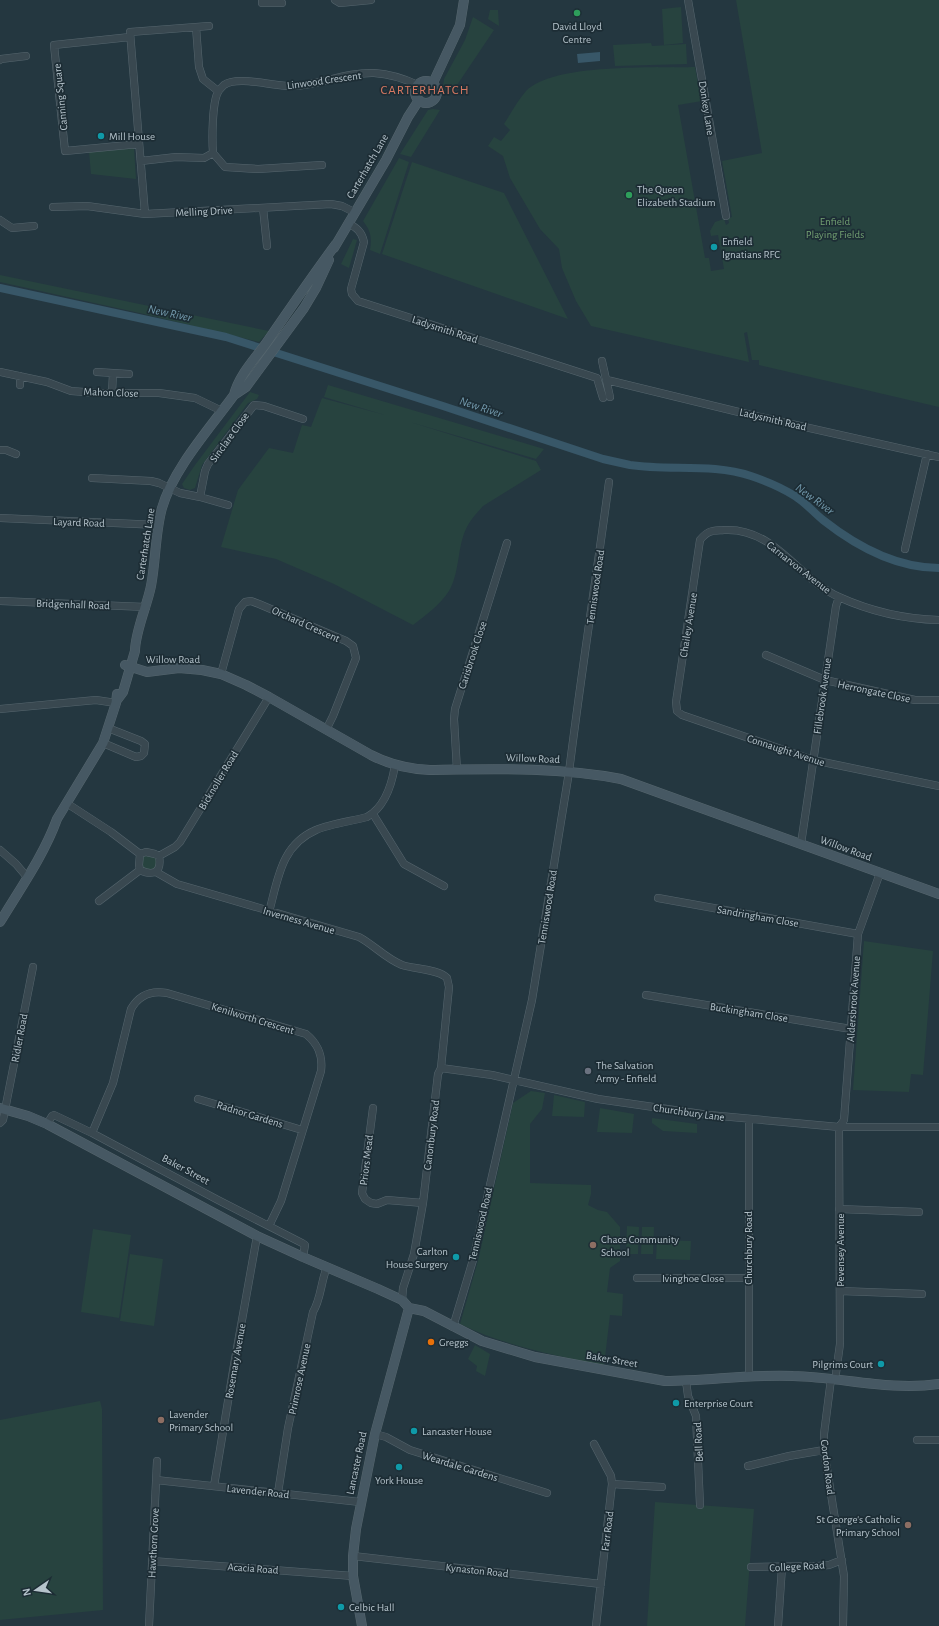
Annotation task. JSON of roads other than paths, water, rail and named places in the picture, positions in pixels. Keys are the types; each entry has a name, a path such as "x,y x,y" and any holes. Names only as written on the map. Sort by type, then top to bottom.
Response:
{"street":[{"path":"262,0 262,3 282,3"},
{"path":"335,0 340,3 371,0"},
{"path":"433,83 460,25 464,0"},
{"name":"Donkey Lane","path":"688,0 726,216"},
{"path":"209,26 196,27 199,67 203,79 218,91 215,100 213,153 225,167 233,168 258,169 322,165"},
{"name":"Canning Square","path":"139,144 65,151 54,45 130,37 130,32 196,27"},
{"path":"130,37 145,214"},
{"path":"0,57 26,56"},
{"name":"Linwood Crescent","path":"218,91 224,85 234,81 293,86 351,75 373,73 399,77 418,85"},
{"path":"423,81 433,83 437,89 436,98 429,103 419,100 416,94 418,85 423,81"},
{"name":"Carterhatch Lane","path":"234,395 246,387 308,301 336,244 386,160 408,117 419,100"},
{"path":"141,161 176,157 204,158 213,153"},
{"name":"Melling Drive","path":"53,207 86,206 145,214 331,204 342,206 354,212"},
{"path":"263,208 267,246"},
{"path":"0,220 12,228 34,226"},
{"name":"Ladysmith Road","path":"348,223 359,231 363,236 364,242 351,289 352,294 358,300 598,378 602,398"},
{"name":"Carterhatch Lane","path":"83,777 103,743 117,701 117,691 135,651 135,644 146,607 155,567 162,507 175,476 234,395 238,381 269,339 308,281 336,244"},
{"path":"602,361 610,397"},
{"name":"Mahon Close","path":"0,372 47,382 71,391 159,393 195,398 222,412"},
{"path":"96,372 129,374"},
{"path":"112,393 113,373"},
{"path":"20,376 20,385"},
{"name":"Ladysmith Road","path":"607,380 751,415 939,457"},
{"name":"Sinclare Close","path":"200,497 205,471 208,464 254,405 264,406 303,419"},
{"path":"0,450 6,450 16,454"},
{"path":"905,549 927,454"},
{"path":"92,478 151,481 228,505"},
{"name":"Tenniswood Road","path":"453,1327 473,1260 532,1000 569,772 572,736 598,569 608,482"},
{"name":"Layard Road","path":"0,518 159,525"},
{"name":"Carnarvon Avenue","path":"706,533 728,530 758,537 784,554 817,584 839,597 896,616 939,620"},
{"name":"Chailey Avenue","path":"682,716 677,711 676,702 700,540 706,533"},
{"name":"Carisbrook Close","path":"457,770 454,719 455,709 508,543"},
{"name":"Fillebrook Avenue","path":"801,844 836,606 839,597"},
{"name":"Bridgenhall Road","path":"0,601 146,607"},
{"name":"Orchard Crescent","path":"221,674 239,609 245,602 252,601 260,604 346,641 353,646 356,658 334,716 326,730"},
{"name":"Herrongate Close","path":"766,655 825,680 915,700 939,700"},
{"name":"Willow Road","path":"128,666 147,672 179,668 202,670 221,674 269,697 383,761 395,765 414,769 533,769 620,779 939,894"},
{"name":"Bicknoller Road","path":"159,856 175,847 180,842 269,697"},
{"path":"0,710 96,700 117,701"},
{"name":"Connaught Avenue","path":"682,716 813,760 939,786"},
{"path":"103,743 136,757 140,756 144,752 145,744 108,728"},
{"path":"269,912 282,866 289,851 299,840 317,829 367,817 373,814 388,792 395,765"},
{"path":"53,830 61,823 82,787 83,777"},
{"path":"0,922 53,830 57,819 83,777"},
{"path":"71,806 111,832 140,854"},
{"path":"373,814 404,864 444,886"},
{"path":"0,850 27,876"},
{"path":"140,854 146,852 159,856 159,868 156,872"},
{"path":"99,901 140,870 140,854"},
{"name":"Inverness Avenue","path":"140,870 153,873 156,872 177,884 359,937 370,943 393,961 414,968 439,973"},
{"name":"Aldersbrook Avenue","path":"839,1127 844,1120 858,934 880,873"},
{"name":"Sandringham Close","path":"658,898 858,934"},
{"name":"Ridler Road","path":"3,1108 33,967"},
{"name":"Canonbury Road","path":"402,1300 403,1288 414,1254 423,1203 440,1071 449,987 447,978 439,973"},
{"name":"Kenilworth Crescent","path":"92,1132 113,1083 131,1009 140,998 153,992 160,992 306,1034 314,1041 320,1052 322,1060 321,1071 281,1201 268,1226"},
{"name":"Buckingham Close","path":"646,995 851,1029"},
{"name":"Churchbury Lane","path":"440,1071 478,1073 598,1099 749,1120 839,1127 939,1127"},
{"name":"Radnor Gardens","path":"198,1099 302,1130"},
{"path":"0,1123 3,1120 3,1108 47,1124 257,1236 402,1300 409,1308"},
{"name":"Priors Mead","path":"372,1108 362,1193 365,1199 377,1204 386,1200 423,1203"},
{"name":"Baker Street","path":"47,1124 54,1115 92,1132 305,1246 303,1257"},
{"name":"Churchbury Road","path":"749,1120 749,1376"},
{"name":"Pevensey Avenue","path":"834,1376 840,1344 839,1127"},
{"path":"839,1209 920,1212"},
{"name":"Rosemary Avenue","path":"214,1486 257,1236"},
{"name":"Primrose Avenue","path":"278,1493 288,1428 313,1312 316,1306 322,1278 327,1267"},
{"name":"Ivinghoe Close","path":"637,1278 748,1278"},
{"path":"840,1291 922,1294"},
{"name":"Baker Street","path":"409,1308 424,1311 482,1341 535,1357 665,1380 686,1381 749,1376 834,1376 886,1386 939,1384"},
{"name":"Lancaster Road","path":"362,1626 353,1576 353,1556 360,1502 375,1434 409,1308"},
{"name":"Gordon Road","path":"834,1376 824,1434 824,1450 842,1560 844,1589 843,1626"},
{"name":"Bell Road","path":"686,1381 688,1396 696,1416 700,1505"},
{"name":"Weardale Gardens","path":"375,1434 386,1437 410,1450 547,1493"},
{"path":"917,1440 939,1440"},
{"path":"594,1444 611,1476 612,1484 662,1487"},
{"path":"748,1466 824,1450"},
{"name":"Hawthorn Grove","path":"149,1626 157,1460"},
{"name":"Lavender Road","path":"156,1480 360,1502"},
{"name":"Farr Road","path":"596,1626 612,1484"},
{"name":"Kynaston Road","path":"353,1556 601,1584"},
{"name":"College Road","path":"751,1567 818,1566 842,1560"},
{"name":"Acacia Road","path":"152,1561 353,1576"},
{"path":"778,1626 782,1567"}],"water":[{"path":"600,52 600,61 578,63 577,54"}],"waterway":[{"name":"New River","path":"0,288 226,337 603,459 645,467 706,468 736,472 751,476 774,485 795,496 836,530 877,554 907,564 939,568"}],"place":[{"name":"David Lloyd Centre","path":"577,13"},
{"name":"Mill House","path":"101,136"},
{"name":"The Queen Elizabeth Stadium","path":"629,195"},
{"name":"Enfield Ignatians RFC","path":"714,247"},
{"name":"The Salvation Army - Enfield","path":"588,1071"},
{"name":"Chace Community School","path":"593,1245"},
{"name":"Carlton House Surgery","path":"456,1257"},
{"name":"Greggs","path":"431,1342"},
{"name":"Pilgrims Court","path":"881,1364"},
{"name":"Enterprise Court","path":"676,1403"},
{"name":"Lavender Primary School","path":"161,1420"},
{"name":"Lancaster House","path":"414,1431"},
{"name":"York House","path":"399,1467"},
{"name":"St George's Catholic Primary School","path":"908,1525"},
{"name":"Celbic Hall","path":"341,1607"}],"district":[{"name":"CARTERHATCH","path":"425,89"}],"park label":[{"name":"Enfield Playing Fields","path":"835,227"}]}
